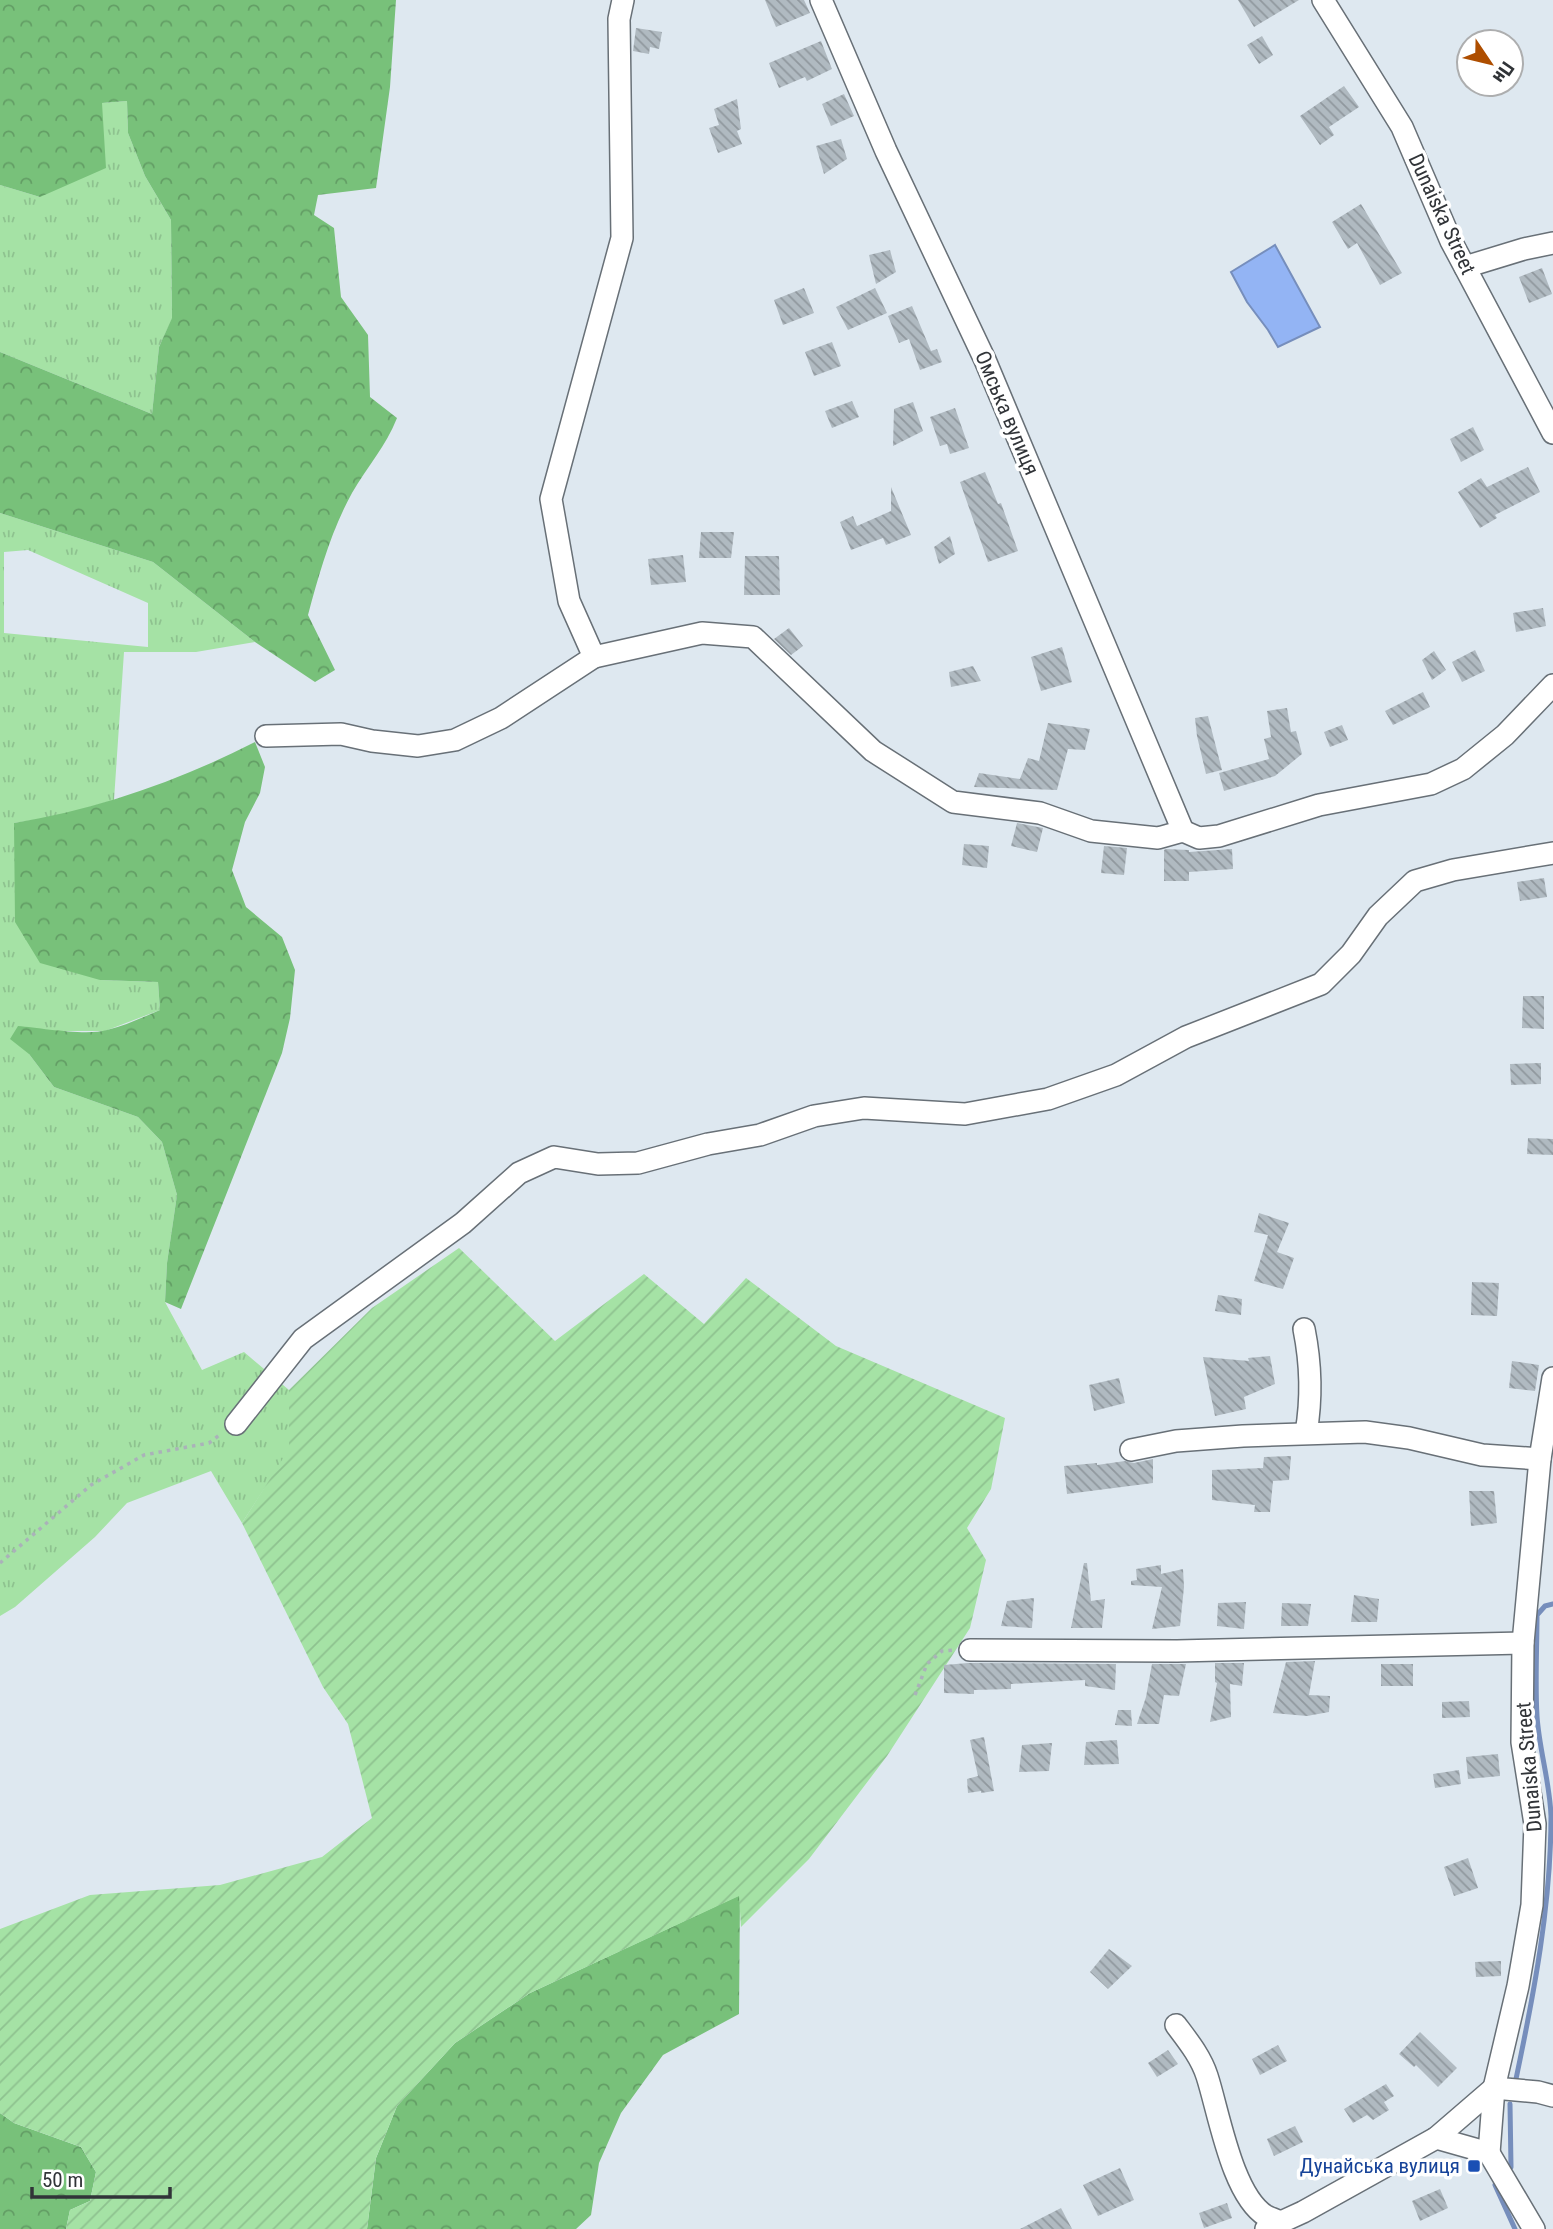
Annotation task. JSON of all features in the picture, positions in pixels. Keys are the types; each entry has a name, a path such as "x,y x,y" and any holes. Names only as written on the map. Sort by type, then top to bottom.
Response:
{"street":[{"path":"594,657 569,601 551,499 622,238 619,19 623,0"},
{"name":"Омська вулиця","path":"821,0 886,151 985,360 1183,831"},
{"name":"Dunaiska Street","path":"1323,0 1402,127 1451,240 1553,433"},
{"path":"1465,267 1553,243"},
{"path":"266,736 341,734 372,741 418,746 455,740 501,718 594,657 702,633 753,637 873,751 953,802 1040,813 1091,831 1158,838 1183,831 1199,838 1219,836 1319,805 1431,784 1463,769 1505,735 1553,685"},
{"path":"236,1424 303,1339 463,1223 519,1173 554,1157 598,1164 638,1163 708,1144 760,1135 814,1116 864,1108 965,1114 1048,1100 1116,1074 1185,1037 1321,984 1351,954 1378,916 1415,881 1453,870 1553,853"},
{"path":"1304,1329 1311,1381 1306,1433"},
{"name":"Dunaiska Street","path":"1489,2153 1494,2088 1518,1986 1532,1905 1535,1824 1522,1742 1523,1643 1540,1459 1553,1378"},
{"path":"1131,1450 1176,1441 1365,1432 1409,1438 1482,1455 1540,1459"},
{"path":"970,1650 1177,1651 1523,1643"},
{"path":"1176,2025 1193,2046 1206,2074 1234,2169 1251,2202 1274,2225 1436,2138 1494,2088 1553,2096"},
{"path":"1436,2138 1489,2153 1534,2229"}],"path":[{"path":"0,1563 91,1485 144,1455 209,1443 236,1424"},
{"path":"915,1695 927,1664 942,1651 970,1650"}],"green space":[{"path":"0,0 396,0 390,87 376,188 318,195 314,215 334,228 341,297 368,335 370,397 397,418 345,507 321,568 308,615 335,670 315,682 255,642 153,562 0,513 0,352 152,414 159,347 172,318 171,220 145,176 128,133 127,101 102,103 106,168 40,197 0,185"},
{"path":"127,101 128,133 145,176 171,220 172,319 159,347 152,414 0,352 0,185 40,197 102,103"},
{"path":"0,513 153,562 255,642 196,652 124,652 114,800 59,816 14,823 100,980 158,982 160,1010 105,1031 64,1031 29,1054 54,1087 138,1117 162,1142 177,1195 167,1263 165,1302 202,1370 244,1352 289,1390 290,1449 242,1523 211,1471 127,1503 95,1537 15,1607 0,1616","holes":["28,550 148,603 148,647 4,633 4,552"]},
{"path":"255,742 265,767 260,793 245,822 232,870 246,907 282,937 295,970 290,1018 282,1053 181,1309 165,1302 167,1263 177,1195 162,1142 138,1117 54,1087 29,1054 10,1039 18,1026 98,1032 127,1024 160,1010 158,982 100,980 40,963 15,922 14,823 76,810 138,792"},
{"path":"459,1248 555,1341 644,1274 704,1324 746,1278 836,1346 1005,1418 991,1489 967,1528 986,1560 970,1628 887,1756 809,1859 741,1927 739,1896 530,1993 455,2043 397,2106 376,2158 367,2229 66,2229 70,2210 90,2201 96,2172 81,2147 14,2123 0,2113 0,1929 90,1895 220,1885 322,1857 372,1818 348,1724 323,1687 242,1523 289,1449 289,1390 372,1308"},
{"path":"740,1895 739,2014 663,2055 621,2113 599,2163 591,2215 576,2229 367,2229 376,2158 397,2106 455,2043 530,1993"},
{"path":"0,2113 14,2123 81,2147 96,2172 90,2201 70,2210 66,2229 0,2229"}],"water":[{"path":"1275,245 1320,327 1278,347 1247,302 1231,272"}],"building":[{"path":"765,0 804,0 810,13 776,27"},
{"path":"1238,0 1299,0 1254,27"},
{"path":"636,28 662,32 659,49 650,47 649,54 633,51"},
{"path":"1262,36 1273,55 1259,64 1247,45"},
{"path":"821,41 832,69 807,81 805,77 779,88 769,63"},
{"path":"1344,86 1359,107 1329,127 1334,135 1320,145 1300,116"},
{"path":"844,94 854,116 831,126 822,104"},
{"path":"737,99 741,129 737,131 742,144 718,153 709,128 719,125 714,109"},
{"path":"841,139 847,159 824,174 816,146"},
{"path":"1361,204 1402,273 1380,285 1357,243 1348,249 1332,222"},
{"path":"890,250 896,272 876,284 869,255"},
{"path":"1542,268 1552,294 1529,303 1519,277"},
{"path":"804,288 814,313 783,325 774,300"},
{"path":"875,288 887,313 848,330 836,307"},
{"path":"912,306 931,351 937,349 942,362 920,370 909,339 899,343 888,316"},
{"path":"832,342 841,366 814,376 805,352"},
{"path":"852,401 859,417 832,428 825,411"},
{"path":"913,402 923,431 893,446 894,409"},
{"path":"955,408 969,448 950,454 947,444 940,446 930,417"},
{"path":"1473,427 1484,450 1461,462 1450,439"},
{"path":"1528,467 1540,492 1495,515 1497,518 1480,528 1458,492 1481,478 1487,487"},
{"path":"985,472 998,504 1001,503 1018,551 988,562 960,482"},
{"path":"891,487 911,535 886,545 883,538 851,550 840,522 853,516 857,526 891,511"},
{"path":"701,532 734,532 731,558 699,558"},
{"path":"950,536 955,554 939,564 934,547"},
{"path":"683,555 686,582 651,585 648,559"},
{"path":"745,556 779,556 780,595 744,595"},
{"path":"1543,608 1546,626 1516,632 1513,613"},
{"path":"789,628 803,646 791,655 774,639"},
{"path":"1062,647 1072,682 1041,691 1031,657"},
{"path":"1475,650 1485,671 1462,682 1452,662"},
{"path":"1434,651 1446,670 1432,680 1422,660"},
{"path":"973,666 981,681 951,687 949,672"},
{"path":"1423,692 1430,707 1393,725 1385,711"},
{"path":"1287,708 1291,732 1296,731 1302,754 1275,776 1224,791 1219,773 1269,759 1264,739 1271,737 1267,711"},
{"path":"1208,716 1222,770 1206,774 1195,718"},
{"path":"1048,723 1090,729 1085,750 1068,749 1057,790 974,787 979,773 1020,779 1028,758 1039,761"},
{"path":"1342,725 1348,740 1330,747 1324,732"},
{"path":"1017,823 1043,828 1037,852 1011,846"},
{"path":"964,844 989,846 987,868 962,865"},
{"path":"1104,846 1127,848 1124,875 1101,873"},
{"path":"1166,849 1189,852 1232,849 1233,869 1189,872 1189,881 1164,881"},
{"path":"1544,878 1547,897 1520,901 1517,882"},
{"path":"1523,996 1544,996 1544,1029 1522,1028"},
{"path":"1541,1063 1541,1084 1511,1085 1510,1064"},
{"path":"1528,1138 1553,1139 1553,1155 1527,1154"},
{"path":"1259,1213 1289,1223 1277,1252 1294,1258 1283,1289 1254,1281 1268,1235 1254,1232"},
{"path":"1472,1282 1499,1283 1497,1316 1471,1315"},
{"path":"1218,1295 1242,1299 1241,1315 1215,1311"},
{"path":"1270,1356 1275,1384 1244,1397 1246,1409 1215,1416 1203,1357 1249,1361 1248,1358"},
{"path":"1512,1361 1539,1365 1535,1391 1509,1388"},
{"path":"1119,1378 1125,1403 1094,1411 1089,1385"},
{"path":"1291,1456 1289,1480 1273,1481 1270,1512 1254,1512 1255,1505 1212,1500 1212,1470 1263,1468 1264,1457"},
{"path":"1153,1459 1153,1483 1067,1494 1064,1466 1125,1461 1134,1463"},
{"path":"1469,1491 1494,1491 1497,1523 1471,1526"},
{"path":"1084,1563 1087,1563 1091,1601 1105,1599 1102,1628 1071,1628"},
{"path":"1161,1565 1161,1574 1183,1569 1180,1626 1152,1629 1162,1587 1131,1585 1131,1581 1137,1580 1136,1569"},
{"path":"1354,1595 1379,1599 1377,1622 1351,1622"},
{"path":"1034,1598 1032,1628 1001,1626 1007,1601"},
{"path":"1246,1602 1244,1629 1217,1626 1218,1603"},
{"path":"1282,1603 1311,1604 1308,1626 1281,1626"},
{"path":"1315,1661 1309,1695 1330,1696 1329,1712 1307,1716 1273,1713 1286,1662"},
{"path":"1215,1663 1244,1663 1242,1686 1230,1684 1231,1717 1210,1722 1217,1683"},
{"path":"1116,1664 1115,1690 1085,1686 1085,1680 1011,1684 1011,1689 974,1690 974,1694 944,1693 944,1665"},
{"path":"1152,1664 1186,1664 1179,1696 1164,1695 1159,1724 1137,1724 1146,1697"},
{"path":"1381,1664 1413,1664 1413,1686 1381,1686"},
{"path":"1469,1701 1470,1717 1442,1718 1442,1702"},
{"path":"1118,1710 1131,1710 1132,1726 1115,1725"},
{"path":"984,1737 994,1791 968,1793 967,1779 978,1776 970,1740"},
{"path":"1117,1740 1119,1764 1084,1765 1086,1742"},
{"path":"1052,1743 1049,1771 1019,1772 1022,1745"},
{"path":"1498,1754 1500,1776 1468,1779 1466,1757"},
{"path":"1459,1770 1461,1784 1435,1788 1433,1774"},
{"path":"1468,1858 1478,1888 1454,1896 1444,1867"},
{"path":"1109,1949 1132,1966 1108,1989 1090,1972"},
{"path":"1501,1961 1501,1976 1476,1977 1475,1962"},
{"path":"1420,2032 1457,2068 1438,2087 1416,2065 1414,2067 1399,2054"},
{"path":"1278,2045 1287,2061 1260,2075 1252,2059"},
{"path":"1168,2050 1178,2064 1157,2077 1148,2063"},
{"path":"1386,2084 1394,2096 1384,2102 1389,2110 1373,2120 1367,2115 1353,2123 1344,2109"},
{"path":"1295,2126 1303,2142 1274,2156 1267,2139"},
{"path":"1120,2168 1134,2200 1098,2216 1083,2185"},
{"path":"1440,2189 1448,2208 1420,2221 1412,2201"},
{"path":"1227,2203 1232,2218 1204,2228 1199,2213"},
{"path":"1061,2208 1072,2229 1020,2229"}],"waterway":[{"path":"1516,2079 1535,1981 1548,1883 1551,1816 1537,1716 1537,1615 1545,1606 1553,1604"},
{"path":"1510,2104 1511,2167"},
{"path":"1495,2185 1515,2229"}],"place":[{"name":"Дунайська вулиця","path":"1474,2166"}]}
